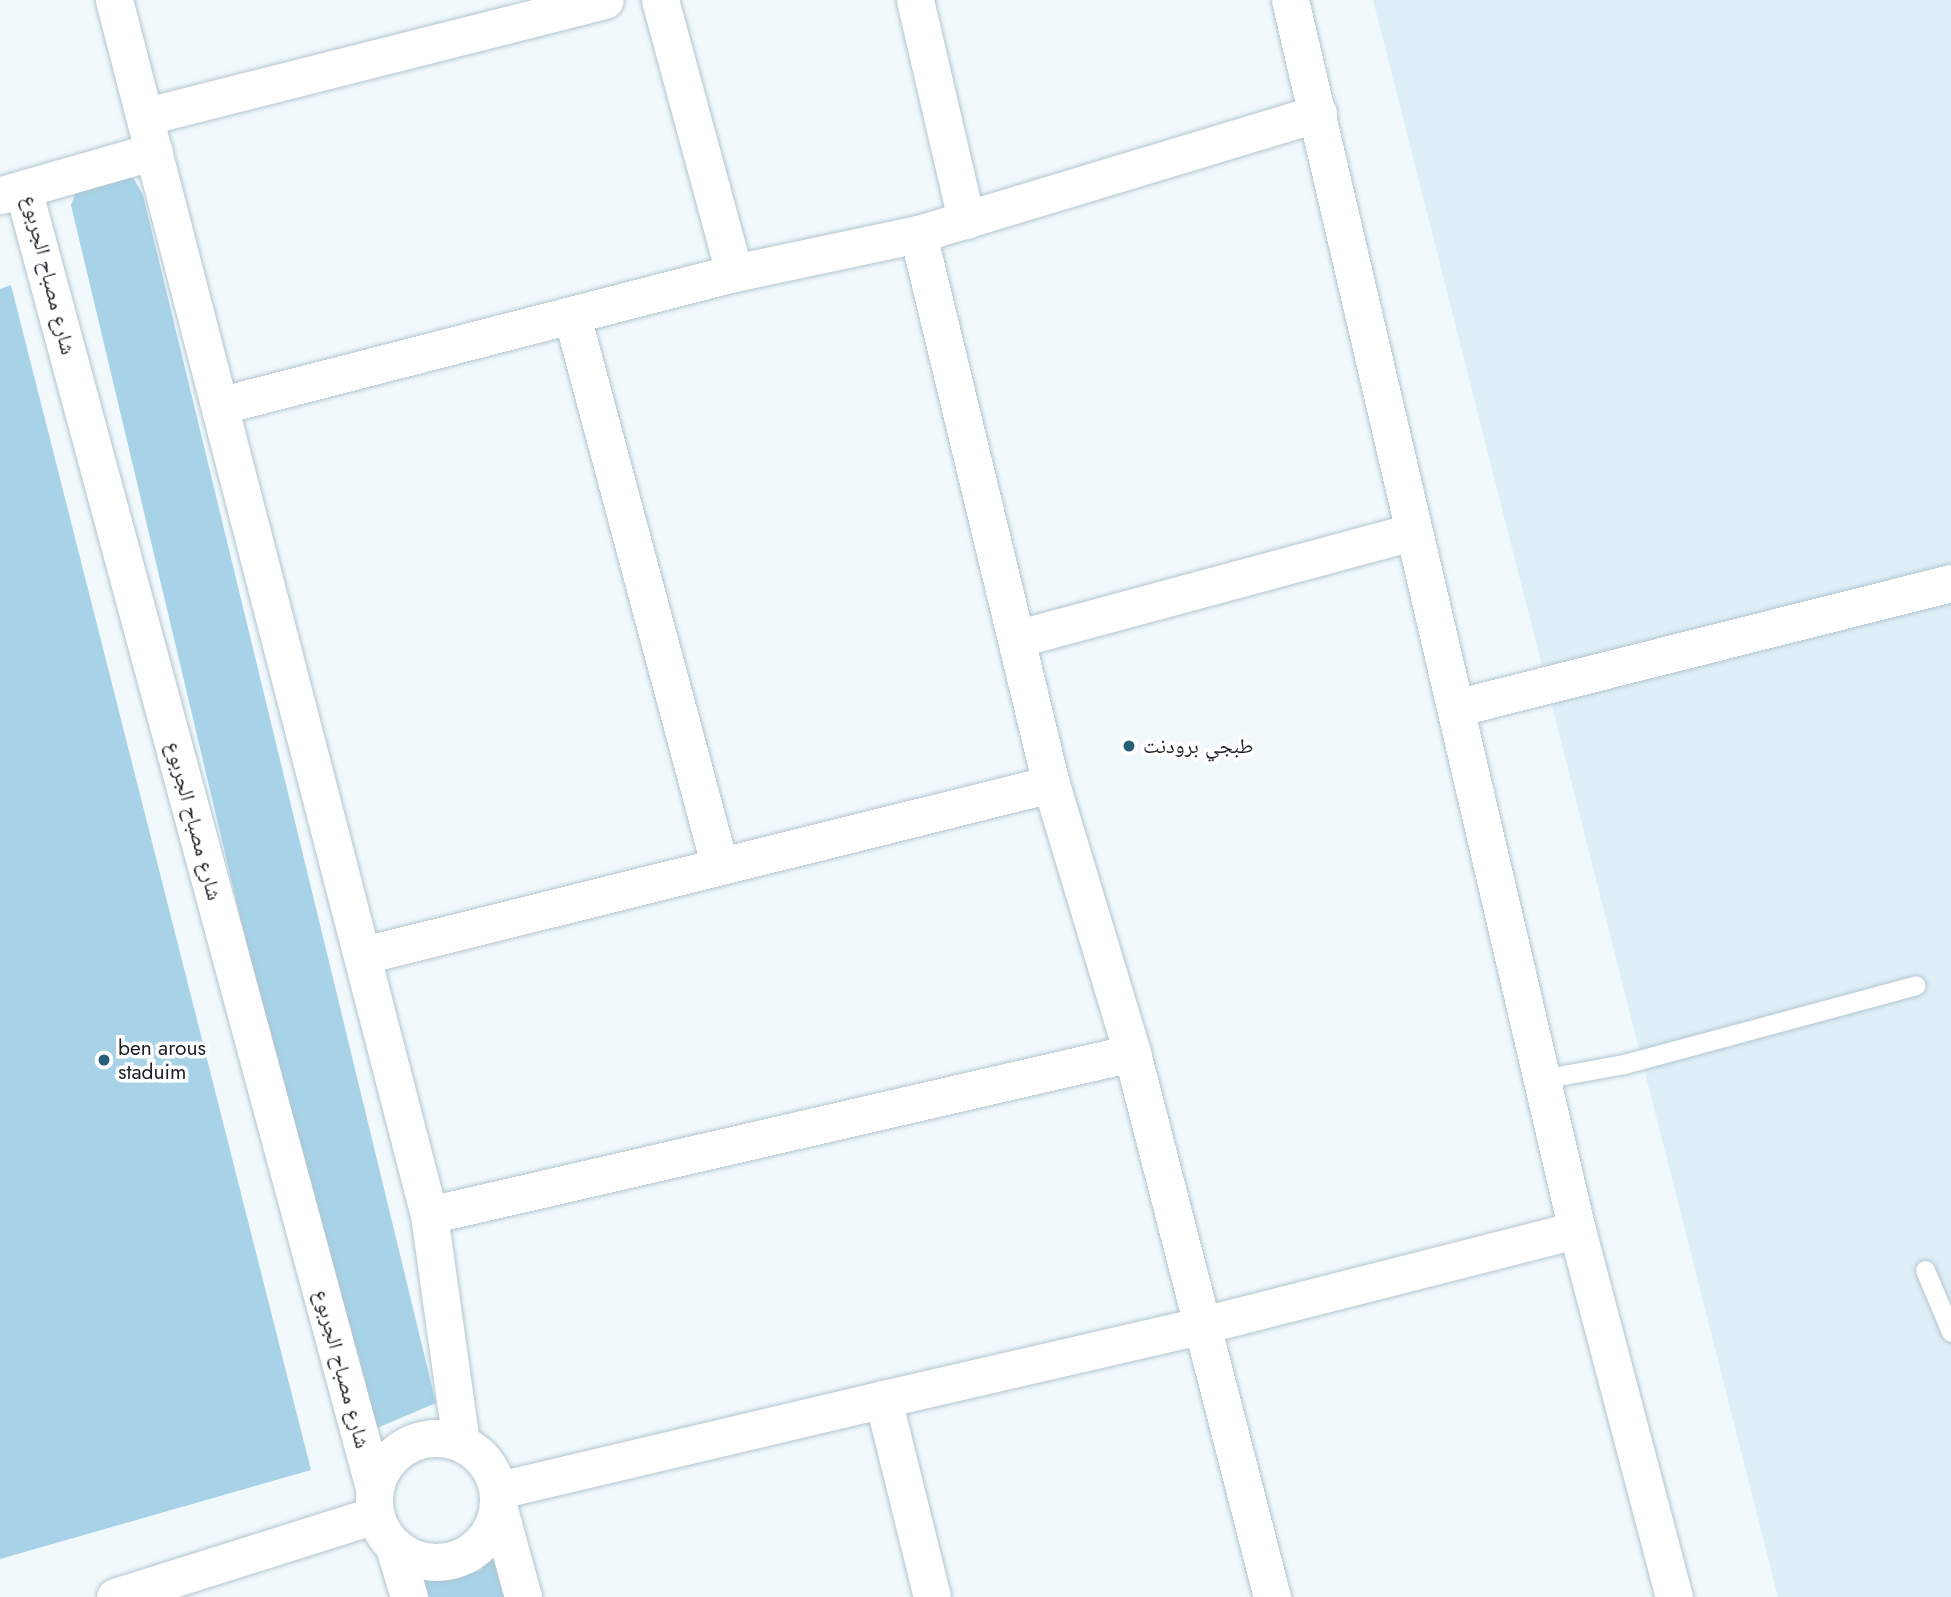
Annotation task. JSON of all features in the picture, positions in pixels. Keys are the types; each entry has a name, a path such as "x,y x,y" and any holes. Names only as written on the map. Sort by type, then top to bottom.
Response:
{"street":[{"path":"114,0 222,405 429,1215 461,1442 480,1453 499,1500 523,1597"},
{"name":"شارع مصباح الجربوع","path":"408,1597 394,1547 375,1502 12,192 151,134 605,0"},
{"path":"660,0 734,274"},
{"path":"915,0 966,220"},
{"path":"1290,0 1318,113 1411,532 1459,707 1577,1230 1674,1597"},
{"path":"222,405 734,274 918,234 1318,113"},
{"path":"918,234 1019,638 1051,784 1132,1053 1199,1326 1272,1597"},
{"path":"572,316 719,864"},
{"path":"1019,638 1411,532"},
{"path":"1459,707 1951,583"},
{"path":"364,955 719,864 1051,784"},
{"path":"429,1215 1132,1053"},
{"path":"499,1500 883,1399 1199,1326 1577,1230"},
{"path":"883,1399 932,1597"},
{"name":"شارع مصباح الجربوع","path":"375,1502 398,1451 439,1437 461,1442"},
{"path":"394,1547 418,1560 444,1563 470,1554 489,1535 499,1500"},
{"path":"115,1597 375,1502"}],"lane":[{"path":"1542,1079 1624,1064 1916,985"},
{"path":"1925,1270 1951,1332"}],"shaded area":[{"path":"1373,0 1951,0 1951,1597 1778,1597"},
{"path":"114,174 134,179 143,195 436,1403 363,1434 71,205 77,189"},
{"name":"ben arous staduim","path":"11,285 311,1470 0,1559 0,289"},
{"path":"498,1554 510,1597 428,1597 423,1578 479,1571"}],"place":[{"name":"طبجي برودنت","path":"1129,746"},
{"name":"ben arous staduim","path":"104,1060"}]}
